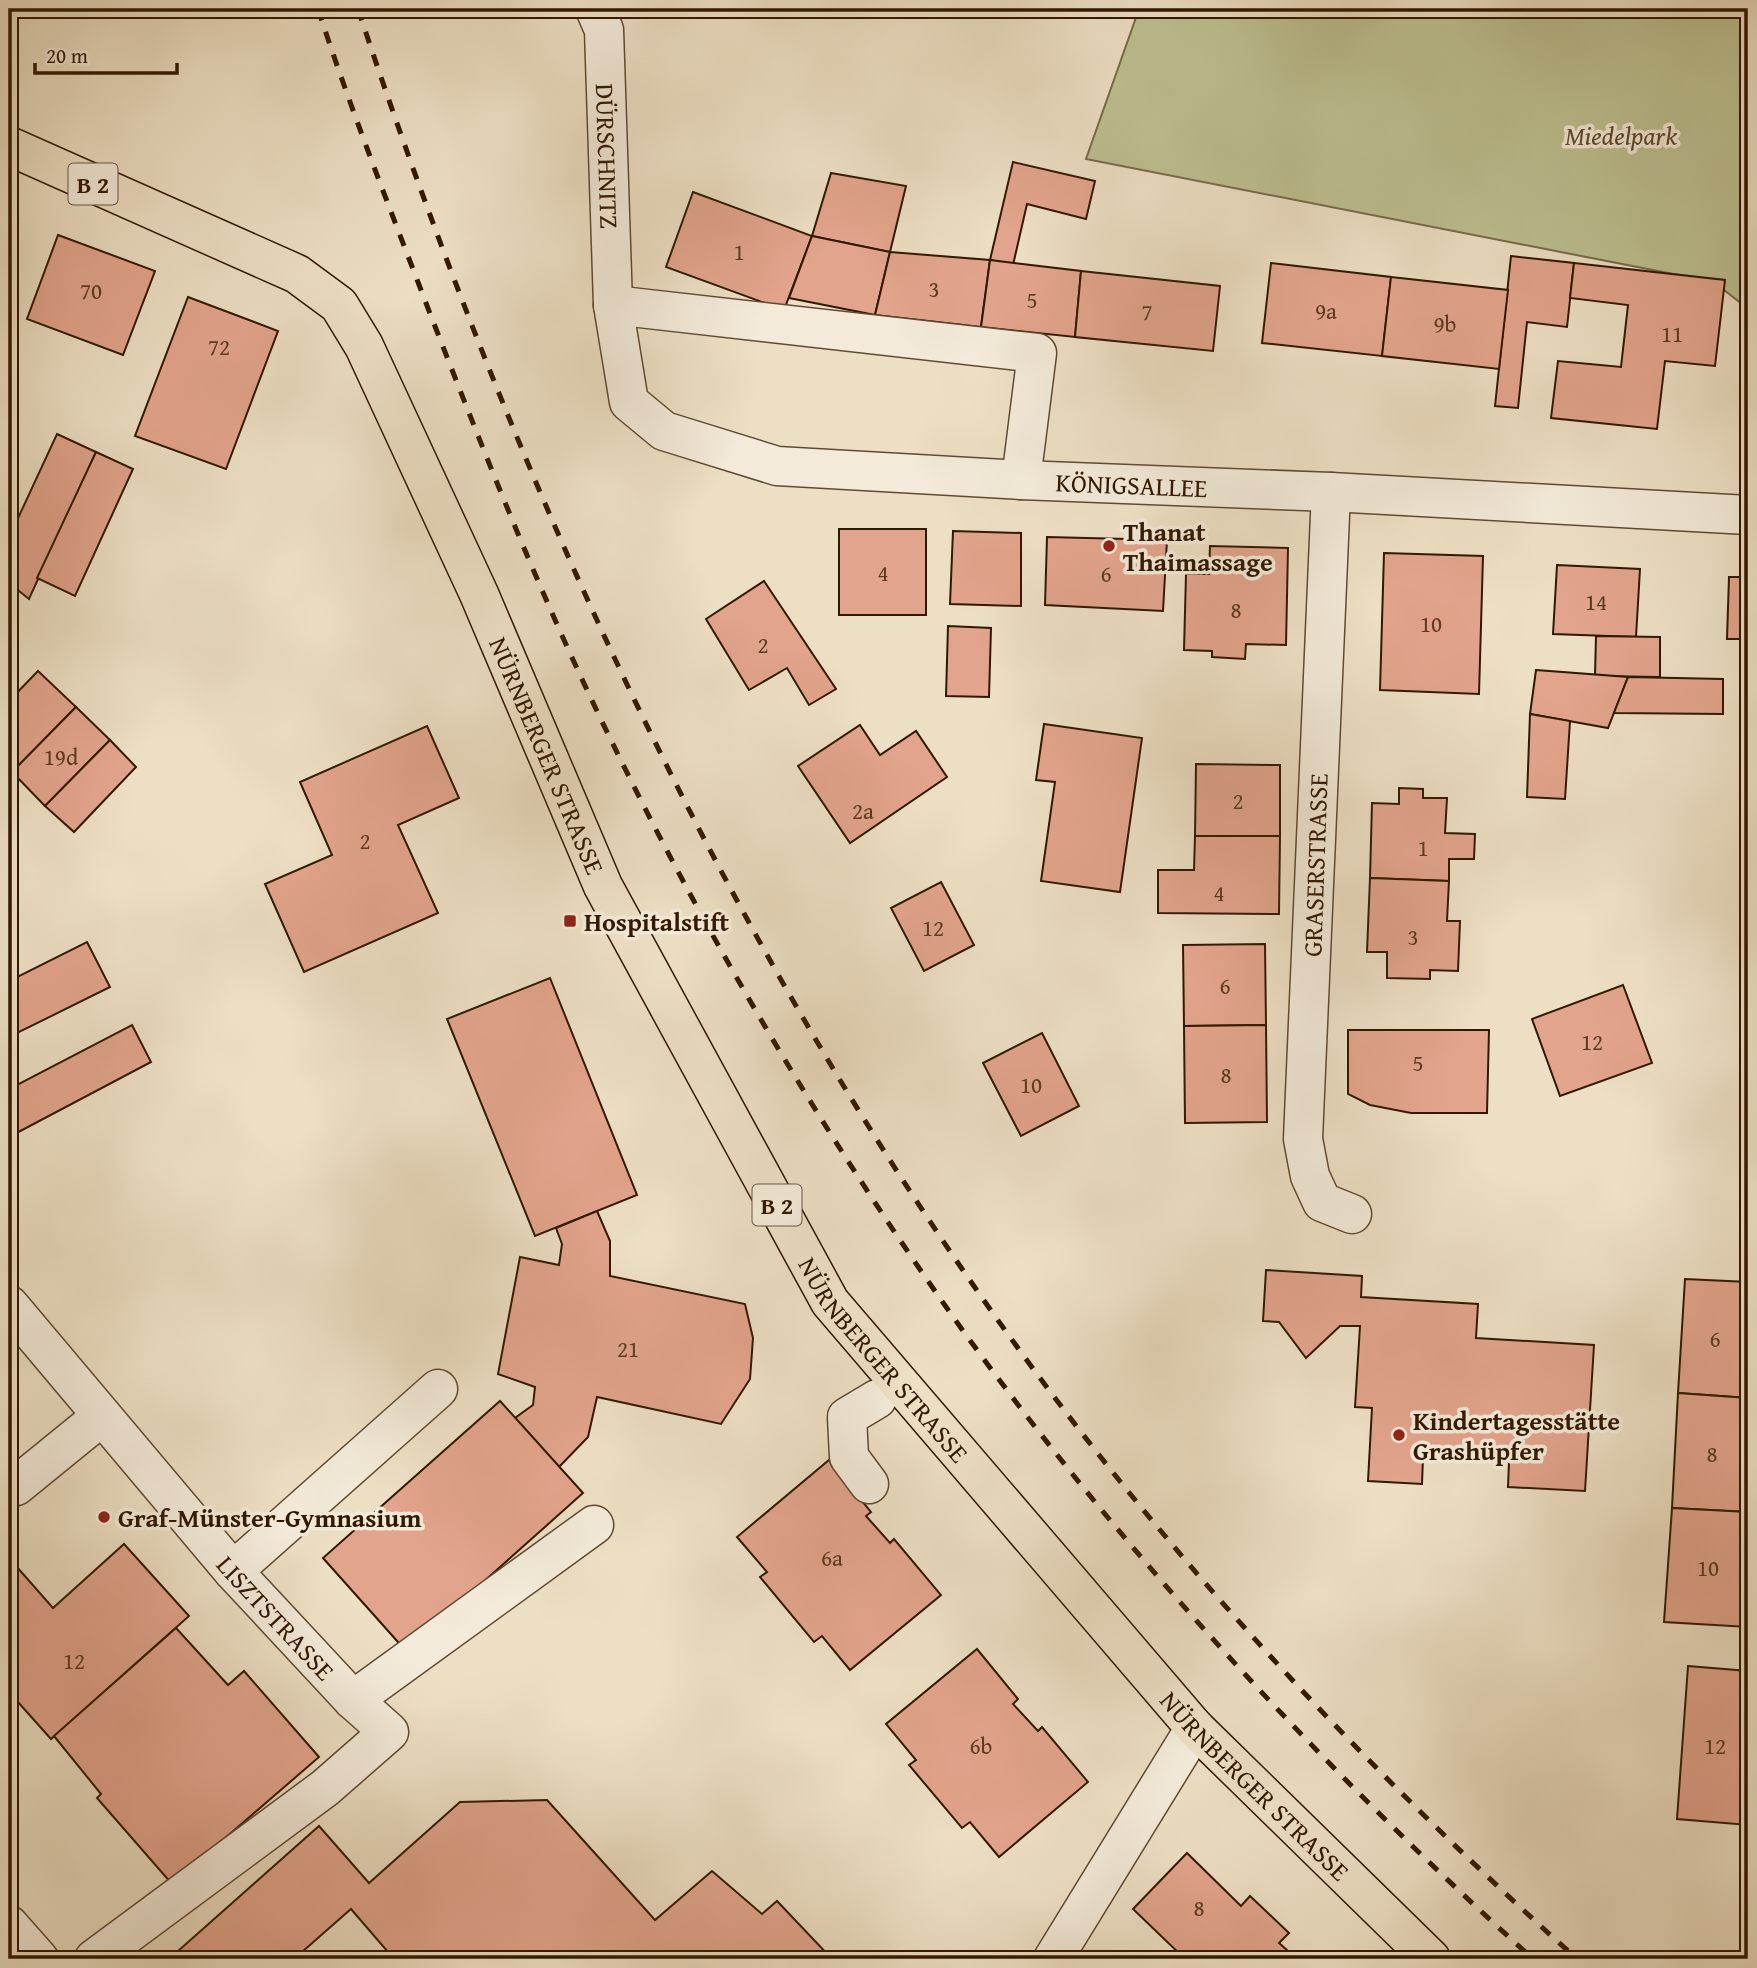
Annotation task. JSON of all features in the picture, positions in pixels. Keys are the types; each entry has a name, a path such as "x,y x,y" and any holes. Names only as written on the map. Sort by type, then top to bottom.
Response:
{"main road":[{"name":"NÜRNBERGER STRASSE","path":"9,146 297,274 339,304 364,346 480,594 603,886 830,1302 1195,1728 1431,1959"}],"street":[{"name":"DÜRSCHNITZ","path":"595,9 604,30 613,304"},
{"name":"KÖNIGSALLEE","path":"613,304 629,402 664,431 777,466 1021,481 1331,492 1748,515"},
{"path":"613,304 1037,353 1021,481"},
{"name":"GRASERSTRASSE","path":"1331,492 1303,1139 1310,1176 1322,1202 1352,1213"},
{"name":"LISZTSTRASSE","path":"11,1313 233,1571 353,1700 389,1732 325,1788 94,1959"},
{"path":"233,1571 438,1390"},
{"path":"869,1484 849,1457 847,1417 877,1399"},
{"path":"16,1486 102,1416"},
{"path":"353,1700 594,1525"},
{"path":"1053,1959 1195,1728"},
{"path":"9,1925 39,1959"}],"green space":[{"name":"Miedelpark","path":"1139,9 1748,9 1748,309 1714,282 1086,159"}],"building":[{"path":"1013,162 1095,181 1086,219 1027,204 1013,265 990,260"},
{"path":"831,173 906,186 890,252 812,236"},
{"path":"693,192 812,236 784,310 666,267"},
{"path":"9,213 18,219 9,240"},
{"path":"58,235 155,271 123,355 27,319"},
{"path":"812,236 890,252 875,315 789,298"},
{"path":"890,252 990,260 981,327 875,315"},
{"path":"1511,256 1574,263 1567,327 1527,322 1518,408 1495,406"},
{"path":"990,260 1081,271 1075,337 981,327"},
{"path":"1271,263 1391,277 1382,356 1262,343"},
{"path":"1574,263 1725,280 1715,366 1665,361 1657,429 1551,418 1558,361 1621,367 1628,305 1570,298"},
{"path":"1081,271 1220,286 1213,351 1075,337"},
{"path":"1391,277 1508,290 1499,369 1382,356"},
{"path":"188,297 278,331 226,469 135,436"},
{"path":"57,434 96,452 29,599 9,583 9,525 13,529"},
{"path":"96,452 133,469 75,596 37,578"},
{"path":"839,529 926,529 926,615 839,615"},
{"path":"953,531 1021,533 1021,606 950,604"},
{"path":"1047,537 1167,540 1163,611 1045,605"},
{"path":"1210,546 1288,548 1286,645 1246,644 1245,659 1212,657 1212,651 1184,650 1186,574 1209,574"},
{"path":"1384,553 1483,556 1479,694 1380,690"},
{"path":"1557,565 1640,569 1636,637 1553,634"},
{"path":"1729,577 1748,577 1748,670 1742,670 1743,639 1727,639"},
{"path":"764,581 836,689 809,705 787,668 749,690 706,619"},
{"path":"948,626 991,628 989,697 946,696"},
{"path":"1596,636 1660,637 1660,677 1595,676"},
{"path":"1536,670 1628,677 1608,728 1530,714"},
{"path":"38,671 76,707 12,772 9,769 9,701"},
{"path":"1628,677 1723,679 1723,714 1614,713"},
{"path":"76,707 110,740 45,806 12,772"},
{"path":"1530,714 1570,721 1565,799 1527,797"},
{"path":"1044,724 1142,738 1120,892 1041,881 1055,782 1036,780"},
{"path":"860,725 880,755 916,731 947,777 850,843 798,766"},
{"path":"427,726 459,798 398,825 438,913 304,972 265,884 332,855 300,782"},
{"path":"110,740 136,767 74,832 45,806"},
{"path":"1196,764 1280,765 1280,836 1195,836"},
{"path":"1399,788 1423,789 1423,798 1447,798 1445,833 1475,834 1474,859 1449,859 1449,881 1370,878 1372,803 1399,804"},
{"path":"1195,836 1280,836 1279,914 1158,913 1158,870 1194,870"},
{"path":"1370,878 1449,881 1447,921 1460,921 1458,971 1430,970 1430,979 1387,978 1387,952 1367,952"},
{"path":"941,882 974,945 924,971 891,908"},
{"path":"87,942 110,987 9,1037 9,981"},
{"path":"1265,944 1266,1025 1184,1026 1183,945"},
{"path":"550,978 637,1195 535,1236 447,1019"},
{"path":"1623,985 1652,1063 1560,1096 1532,1019"},
{"path":"132,1025 151,1062 9,1137 9,1089"},
{"path":"1266,1025 1267,1122 1185,1123 1184,1026"},
{"path":"1348,1030 1489,1030 1487,1113 1411,1113 1370,1105 1348,1094"},
{"path":"1042,1033 1079,1106 1021,1136 983,1063"},
{"path":"597,1211 610,1241 610,1276 745,1304 753,1338 750,1379 721,1424 597,1397 588,1437 559,1467 515,1418 533,1405 535,1387 498,1374 520,1257 559,1265 562,1244 556,1228"},
{"path":"1266,1270 1362,1276 1361,1297 1478,1304 1476,1338 1594,1345 1585,1491 1508,1487 1509,1462 1423,1457 1422,1484 1368,1481 1372,1408 1355,1407 1360,1326 1340,1326 1306,1358 1279,1322 1263,1321"},
{"path":"1685,1279 1748,1282 1748,1398 1678,1393"},
{"path":"1678,1393 1748,1398 1748,1512 1672,1508"},
{"path":"500,1401 583,1493 406,1651 323,1558"},
{"path":"829,1460 871,1512 866,1516 890,1543 894,1539 941,1595 850,1670 822,1636 814,1642 760,1577 767,1572 737,1537"},
{"path":"1672,1508 1748,1512 1748,1627 1664,1622"},
{"path":"124,1544 189,1616 51,1739 9,1692 9,1558 53,1608"},
{"path":"176,1628 228,1685 244,1671 319,1757 172,1884 97,1798 101,1794 54,1736"},
{"path":"977,1649 1018,1699 1013,1704 1038,1731 1042,1727 1088,1782 999,1857 970,1822 962,1828 909,1765 916,1760 886,1724"},
{"path":"1688,1666 1748,1671 1748,1825 1677,1819"},
{"path":"547,1800 655,1920 712,1871 762,1914 777,1901 832,1959 394,1959 351,1909 294,1959 169,1959 319,1826 369,1883 460,1802"},
{"path":"1187,1853 1241,1906 1250,1896 1289,1933 1279,1943 1297,1959 1185,1959 1133,1909"}],"railway":[{"path":"318,9 358,125 448,358 515,526 569,651 655,827 749,999 799,1083 905,1248 961,1328 1091,1497 1230,1658 1303,1736 1455,1887 1533,1959"},
{"path":"358,9 417,180 482,350 551,517 626,682 707,844 794,1003 889,1158 990,1309 1055,1398 1193,1569 1340,1731 1496,1885 1577,1959"}],"place":[{"name":"Thanat Thaimassage","path":"1109,546"},
{"name":"Hospitalstift","path":"570,921"},
{"name":"Kindertagesstätte Grashüpfer","path":"1399,1435"},
{"name":"Graf-Münster-Gymnasium","path":"104,1517"}]}
